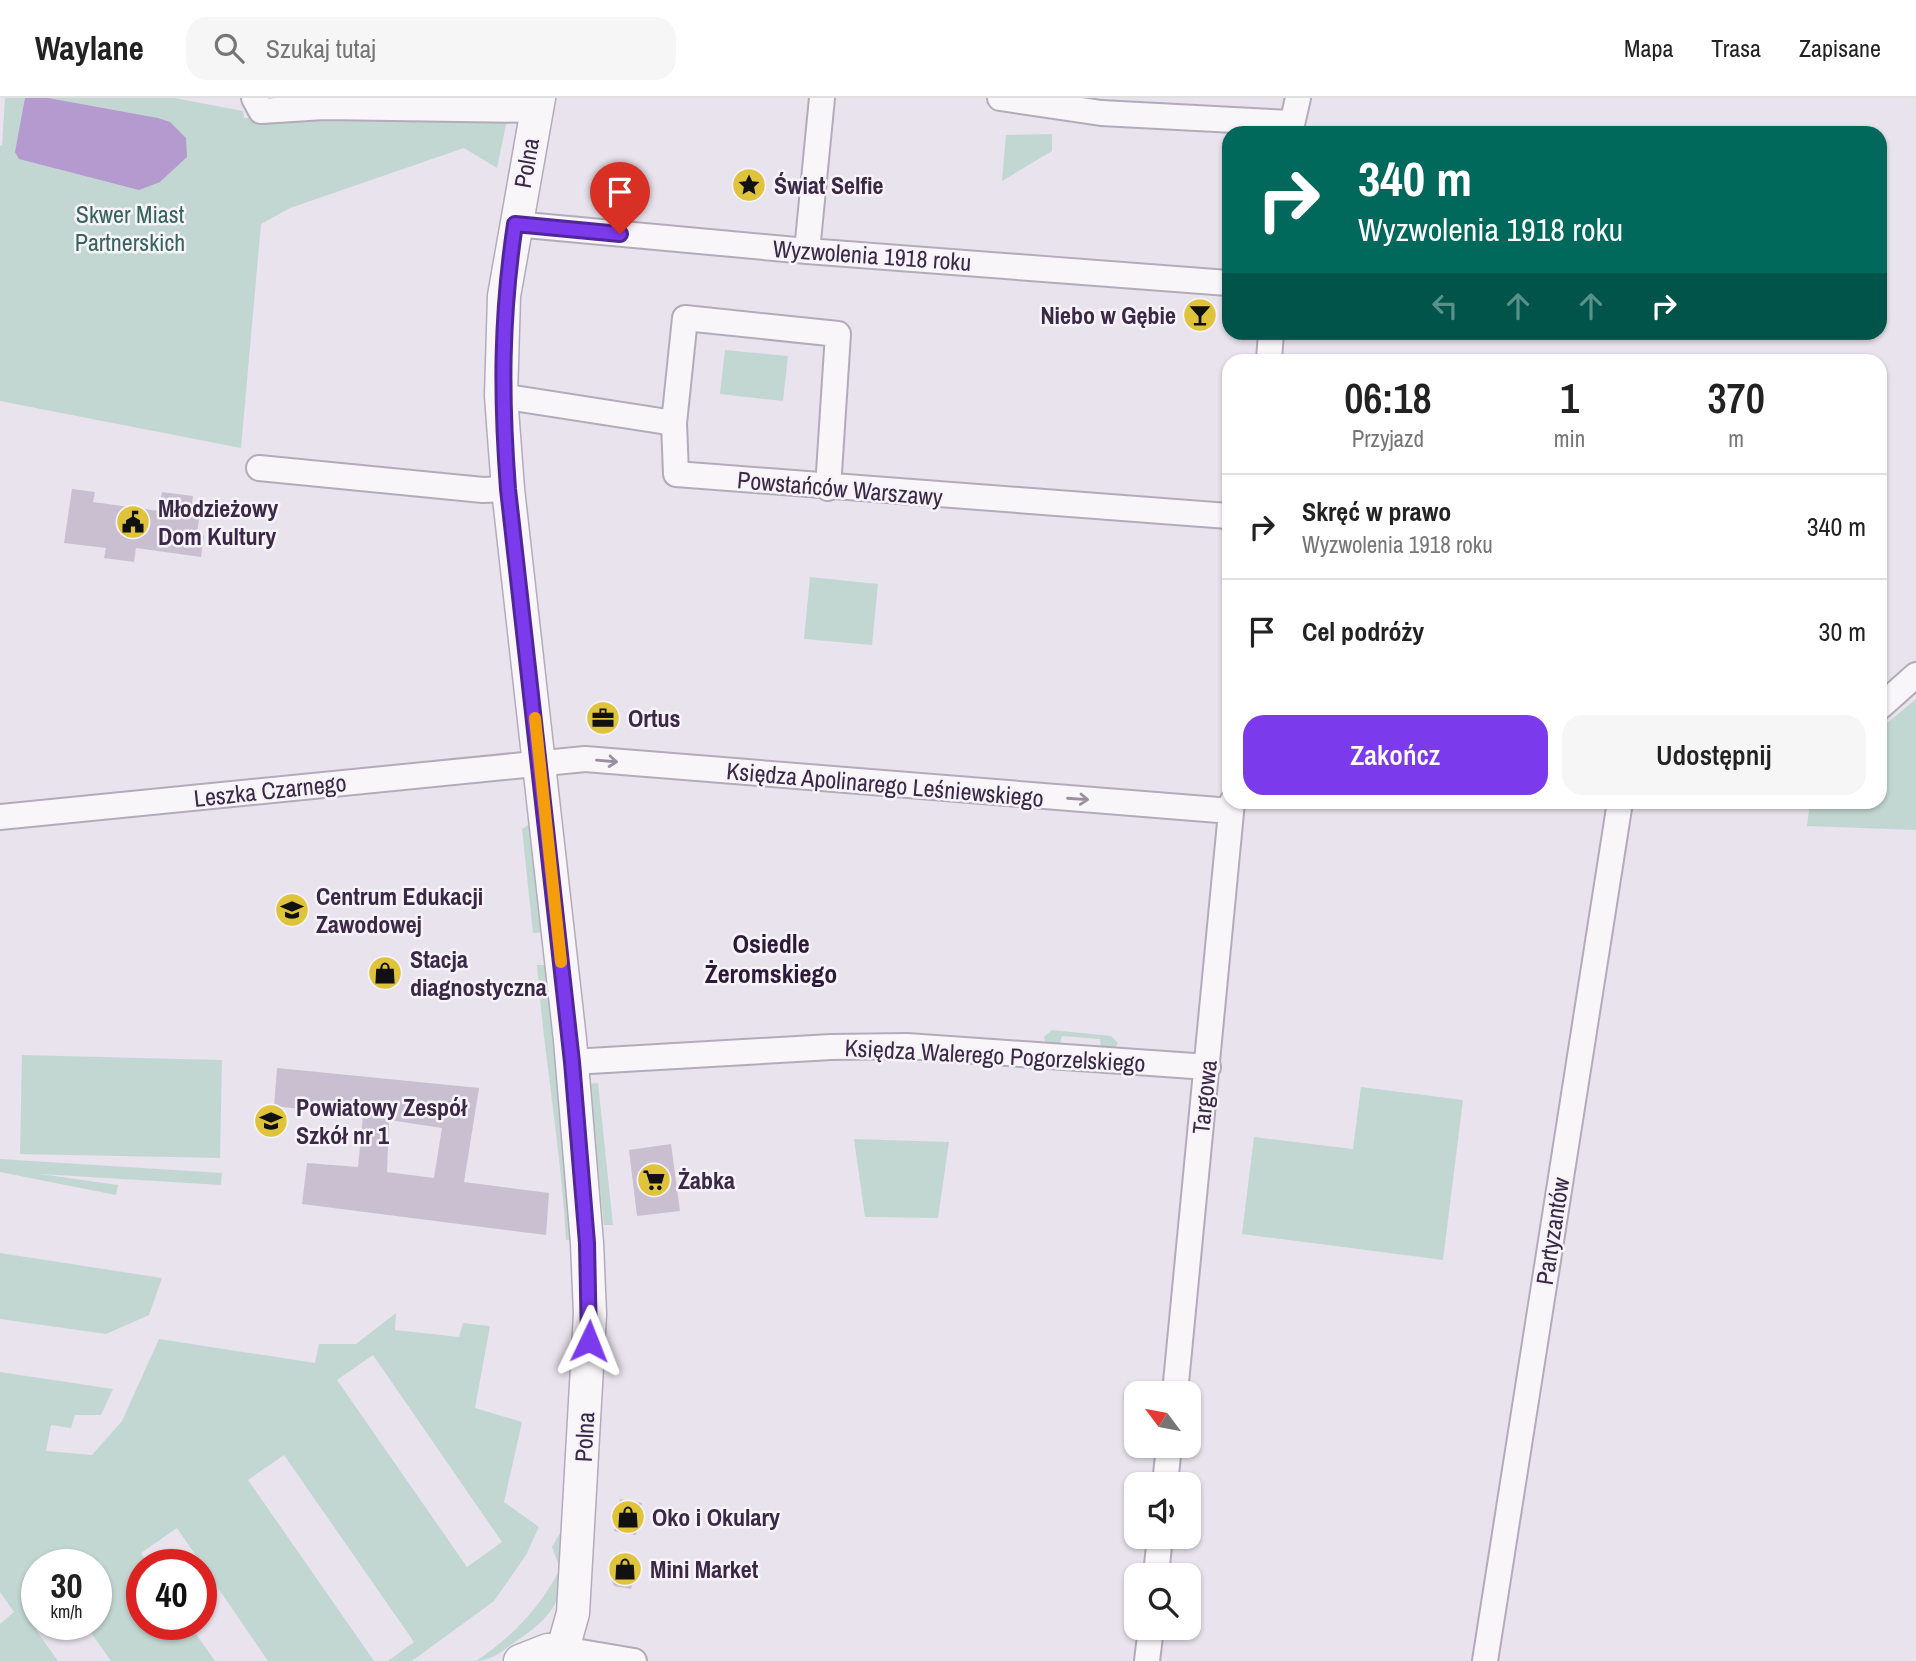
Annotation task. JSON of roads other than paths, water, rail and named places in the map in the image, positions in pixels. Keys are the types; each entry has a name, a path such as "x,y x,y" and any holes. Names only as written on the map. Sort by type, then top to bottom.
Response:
{"street":[{"path":"254,98 261,111 324,107 538,104"},
{"path":"807,251 822,98"},
{"path":"1000,98 1103,105 1274,126"},
{"path":"1291,126 1298,98"},
{"name":"Polna","path":"538,104 504,296 502,396 508,489 572,1062 590,1314 579,1550 573,1613 563,1649"},
{"name":"Wyzwolenia 1918 roku","path":"515,224 807,251 1222,283"},
{"path":"502,396 674,423 685,318 838,334 828,488"},
{"name":"Powstańców Warszawy","path":"674,423 676,474 828,488 1222,516"},
{"path":"259,468 483,490 508,489"},
{"path":"1887,700 1916,675"},
{"name":"Księdza Apolinarego Leśniewskiego","path":"539,762 585,759 1222,805"},
{"name":"Leszka Czarnego","path":"0,817 65,813 539,762"},
{"name":"Targowa","path":"1175,1381 1232,809"},
{"name":"Partyzantów","path":"1485,1661 1619,809"},
{"name":"Księdza Walerego Pogorzelskiego","path":"572,1062 831,1047 906,1046 1208,1067"},
{"path":"1136,1661 1149,1643"},
{"path":"520,1661 548,1650 563,1649 634,1661"}],"place":[{"name":"Świat Selfie","path":"749,185"},
{"name":"Niebo w Gębie","path":"1200,315"},
{"name":"Młodzieżowy Dom Kultury","path":"133,522"},
{"name":"Ortus","path":"603,718"},
{"name":"Centrum Edukacji Zawodowej","path":"292,910"},
{"name":"Stacja diagnostyczna","path":"385,973"},
{"name":"Powiatowy Zespół Szkół nr 1","path":"271,1121"},
{"name":"Żabka","path":"654,1180"},
{"name":"Oko i Okulary","path":"628,1517"},
{"name":"Mini Market","path":"625,1569"}],"district":[{"name":"Osiedle Żeromskiego","path":"771,958"}],"park label":[{"name":"Skwer Miast Partnerskich","path":"130,228"}]}
